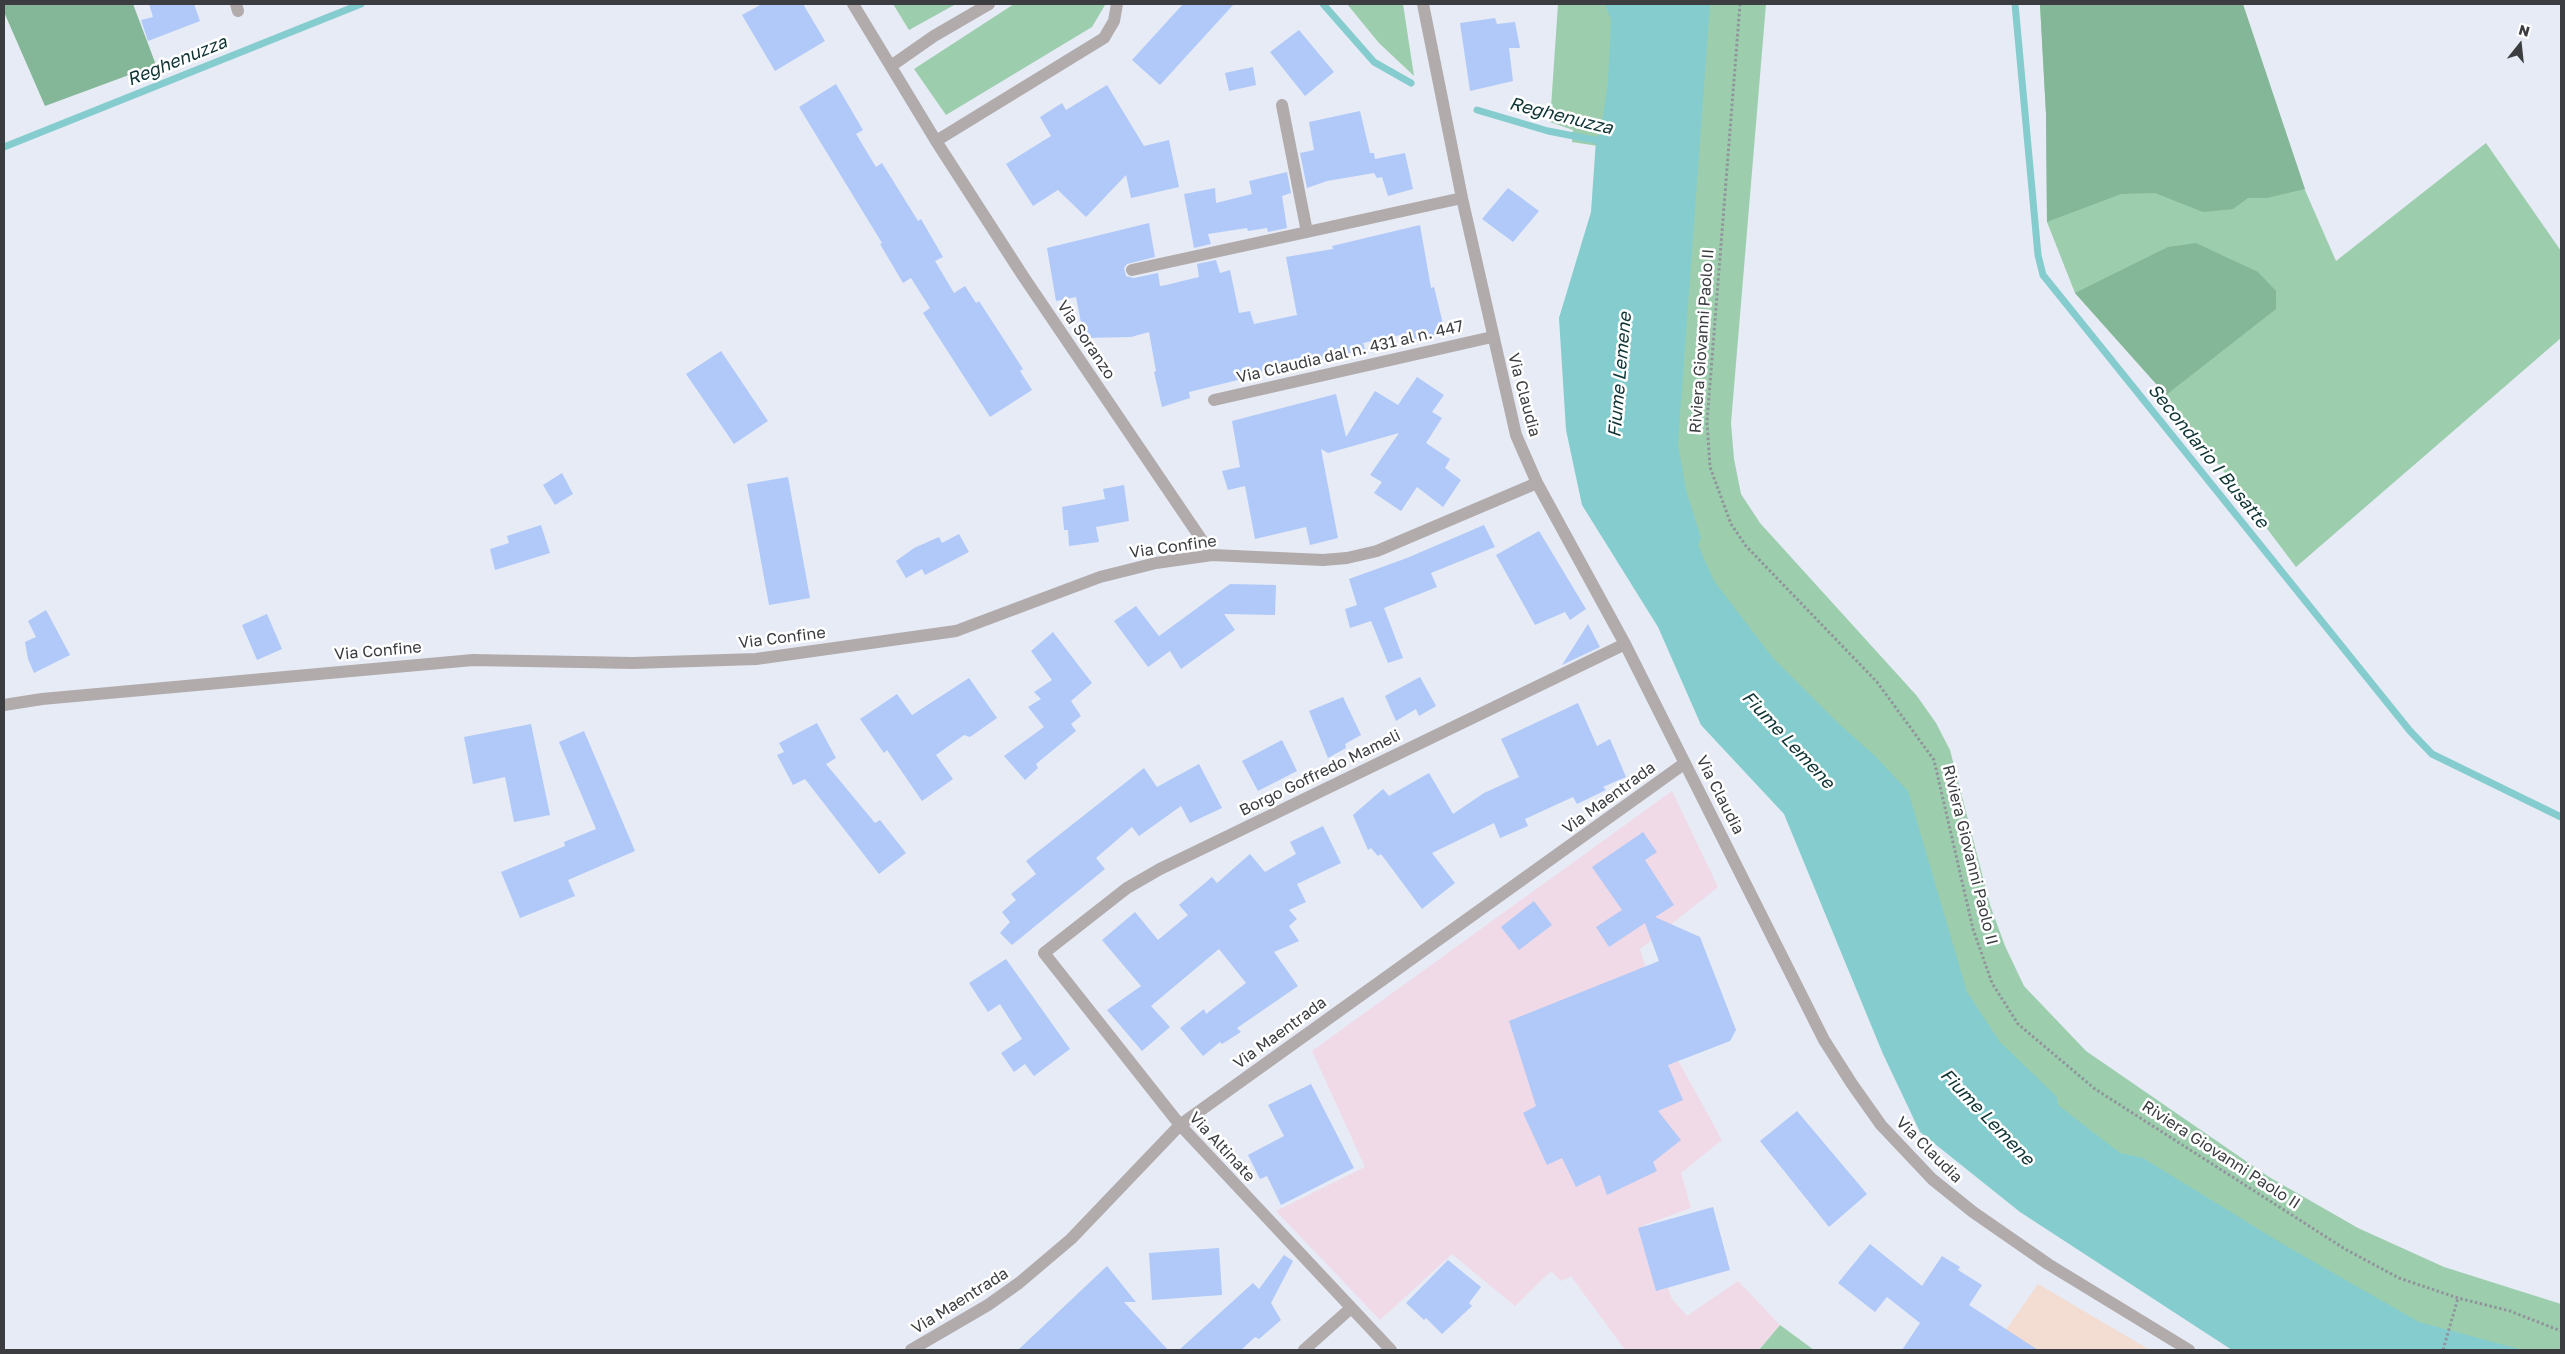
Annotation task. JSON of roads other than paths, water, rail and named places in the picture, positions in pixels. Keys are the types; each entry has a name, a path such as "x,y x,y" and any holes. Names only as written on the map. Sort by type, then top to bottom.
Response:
{"street":[{"name":"Via Soranzo","path":"853,4 936,141 1023,276 1212,555"},
{"path":"891,66 934,36 989,4"},
{"path":"936,141 1104,38 1114,20 1117,4"},
{"name":"Via Claudia","path":"1423,4 1462,198 1492,337 1516,435 1537,483 1625,644 1824,1040 1881,1125 1907,1156 1972,1212 2048,1264 2189,1350"},
{"path":"1282,105 1307,232"},
{"path":"1132,270 1462,198"},
{"name":"Via Claudia dal n. 431 al n. 447","path":"1214,400 1492,337"},
{"name":"Via Confine","path":"4,705 42,699 454,661 527,659 633,663 756,659 956,631 1100,577 1156,563 1212,555 1304,559 1347,558 1377,551 1537,483"},
{"name":"Borgo Goffredo Mameli","path":"1044,953 1128,888 1160,869 1625,644"},
{"name":"Via Maentrada","path":"912,1350 988,1305 1019,1283 1071,1239 1180,1125 1685,763"},
{"name":"Via Altinate","path":"1044,953 1180,1125 1391,1350"},
{"path":"1304,1350 1351,1308"}],"water":[{"name":"Fiume Lemene","path":"1605,4 1710,4 1678,444 1686,490 1701,538 1698,545 1714,581 1773,658 1838,723 1874,755 1908,791 1967,992 2000,1042 2057,1097 2058,1105 2120,1153 2143,1158 2281,1243 2419,1322 2523,1350 2232,1350 2020,1212 1920,1132 1883,1054 1784,814 1701,725 1658,627 1582,505 1566,430 1559,318 1591,212 1596,140 1601,130 1608,82 1611,19"}],"waterway":[{"name":"Reghenuzza","path":"4,147 361,4"},
{"name":"Reghenuzza","path":"1323,4 1374,62 1411,83"},
{"name":"Secondario I Busatte","path":"2015,4 2038,255 2043,275 2410,731 2432,754 2561,817"},
{"name":"Reghenuzza","path":"1477,110 1548,131 1605,142"}]}
